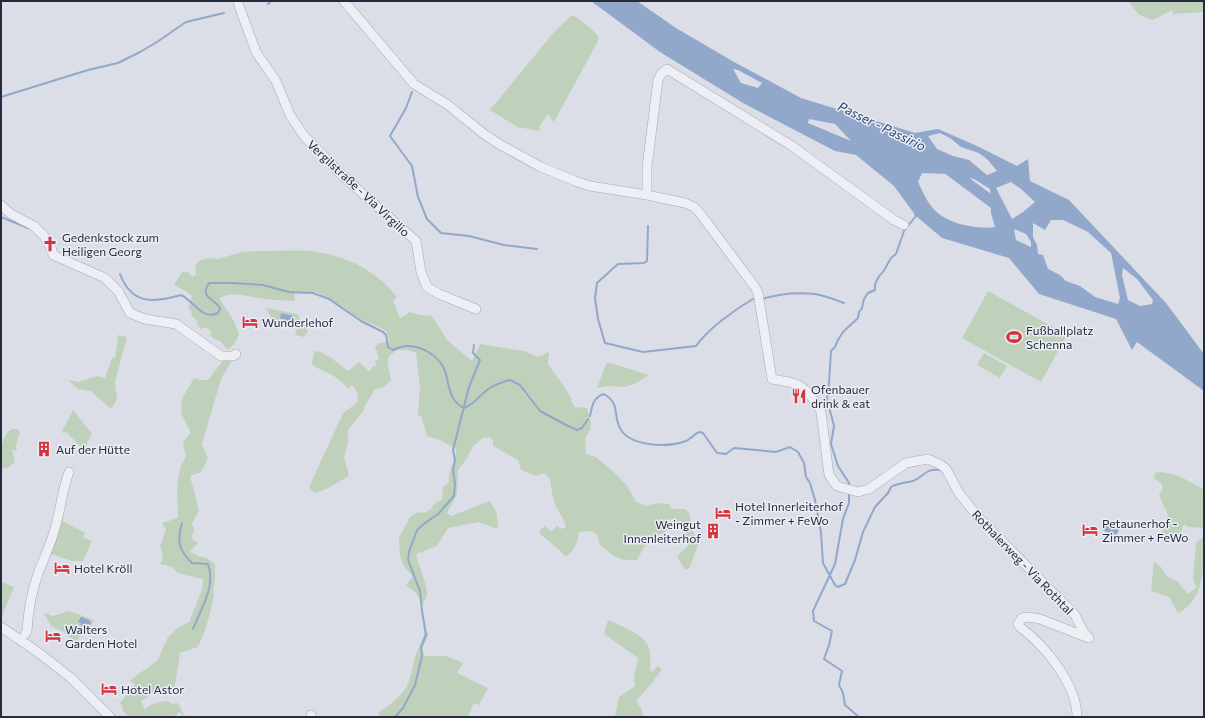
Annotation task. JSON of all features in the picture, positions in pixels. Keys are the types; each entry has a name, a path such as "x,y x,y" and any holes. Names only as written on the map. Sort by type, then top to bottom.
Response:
{"street":[{"name":"Vergilstraße - Via Virgilio","path":"238,1 256,52 276,81 290,116 304,136 344,177 416,240 422,272 428,287 438,294 476,309"},
{"path":"344,1 387,50 409,80 448,105 484,134 536,165 574,181 590,186 646,195 647,167 658,80 667,68 792,146 894,220 904,225"},
{"name":"Rothalerweg - Via Rothtal","path":"646,195 685,203 694,207 711,226 755,287 760,299 772,379 792,382 803,387 819,406 829,475 837,486 852,490 870,489 906,463 928,459 941,465 946,469 958,493 978,517 1072,611 1084,633 1090,638 1035,617 1022,618 1018,624 1036,641 1057,665 1072,693 1077,717"},
{"path":"1,205 11,214 34,226 44,236 53,254 105,278 118,291 130,313 145,319 176,324 221,356 231,356"},
{"path":"25,634 36,579 57,524 61,498 69,472"},
{"path":"1,627 39,653 71,678 110,717"}],"green space":[{"path":"1128,1 1204,1 1204,12 1172,14 1173,10 1152,20 1138,14"},
{"path":"572,15 586,24 598,36 598,41 554,122 549,115 547,115 539,127 541,131 517,127 490,110 555,31"},
{"path":"310,251 335,256 359,265 389,287 397,297 393,301 400,318 410,312 432,316 447,340 472,361 480,344 524,351 538,357 549,352 548,364 570,396 574,407 587,408 591,423 590,430 585,438 586,454 596,457 617,475 627,486 636,502 647,506 658,503 669,504 672,509 685,509 689,513 693,531 699,543 689,569 685,570 677,556 688,546 683,537 681,526 674,519 669,520 665,534 659,534 651,538 637,560 624,560 612,555 600,545 597,535 588,531 579,532 578,540 575,546 566,557 539,533 545,526 551,532 557,526 561,529 566,527 554,501 550,478 544,473 536,476 521,470 518,460 493,446 493,440 489,437 483,438 474,445 458,470 457,494 447,513 451,516 490,501 497,514 498,529 479,522 448,528 437,546 416,554 427,591 423,604 416,593 406,585 413,576 405,568 400,557 399,538 410,517 416,513 426,512 442,499 443,487 449,482 456,449 440,440 427,436 421,416 418,416 420,386 416,353 407,350 397,350 388,357 391,381 383,387 375,389 364,410 348,430 348,443 344,457 349,476 328,488 314,493 309,487 343,413 358,402 357,392 352,385 348,389 337,378 313,366 312,362 314,352 318,351 330,357 348,371 359,362 370,372 372,367 376,366 375,360 379,359 375,347 379,343 389,342 388,335 382,329 362,320 316,292 314,294 295,293 294,301 229,295 219,298 234,321 239,334 235,343 228,350 219,340 216,340 210,335 212,332 206,327 201,329 197,324 198,322 191,315 192,311 188,309 192,296 174,285 182,272 188,272 192,277 196,275 195,266 199,261 208,258 218,259 242,252"},
{"name":"Fußballplatz Schenna","path":"988,291 1067,335 1041,382 962,338"},
{"path":"266,308 297,314 308,331 304,337 295,335 297,328 269,321 272,319"},
{"path":"118,335 127,337 115,382 117,399 111,409 91,391 78,389 68,380 79,382 97,376 105,378 112,358 115,358"},
{"path":"984,353 1007,366 1000,378 977,365"},
{"path":"232,358 232,361 221,379 202,444 208,458 201,472 190,476 199,510 192,524 194,531 191,538 198,543 190,551 198,556 207,558 215,564 214,593 210,614 198,647 180,653 174,691 169,688 159,690 141,701 145,710 150,705 159,702 169,701 172,704 178,703 185,717 179,712 175,717 129,717 122,710 123,708 120,703 135,684 129,681 157,661 168,637 178,628 189,622 202,590 203,579 178,573 172,567 160,564 163,558 160,546 166,530 162,523 178,518 178,479 182,463 186,457 183,442 191,433 181,413 182,399 194,378 208,380 224,359"},
{"path":"607,362 649,375 636,383 625,387 607,386 597,388"},
{"path":"73,410 92,434 84,450 66,432 61,433"},
{"path":"12,429 17,429 20,432 16,445 17,450 12,450 15,463 10,465 10,467 1,469 1,452 3,441 8,432"},
{"path":"1156,472 1175,475 1204,490 1204,528 1188,527 1184,524 1179,537 1174,539 1161,536 1168,515 1159,495 1163,488 1161,483 1153,478"},
{"path":"62,521 85,533 83,538 92,541 83,561 72,561 48,553"},
{"path":"1204,536 1203,570 1198,591 1187,607 1178,613 1169,597 1151,591 1154,561 1161,567 1166,576 1177,581 1188,594 1197,587 1193,580 1196,543"},
{"path":"1,582 14,587 1,618"},
{"path":"69,611 94,620 89,630 84,631 75,643 64,632 51,626 44,613 53,616"},
{"path":"608,620 632,631 643,639 647,643 650,650 650,670 652,672 658,666 662,669 636,701 642,710 643,717 615,717 619,697 635,686 634,677 638,658 604,634"},
{"path":"425,631 429,633 422,650 425,656 446,656 463,663 457,673 488,688 479,705 474,703 468,717 379,717 379,712 397,699 407,686 416,654"}],"water":[{"path":"591,1 637,1 676,28 734,62 801,98 915,133 938,129 975,145 1017,166 1028,159 1030,181 1069,200 1166,303 1204,354 1204,391 1137,342 1132,350 1116,319 1039,294 1009,258 942,238 916,216 894,186 856,155 835,151 743,103 660,52","holes":["733,69 738,70 762,83 758,88 741,83","809,119 835,124 851,141 808,123","940,133 950,138 961,147 979,153 988,160 997,171 987,175 969,160 953,156 937,149 928,136","922,173 946,174 974,179 990,189 991,213 995,227 988,228 970,226 952,221 937,213 926,198 918,182","1011,182 1035,202 1012,219 996,188","1051,220 1063,220 1088,232 1111,253 1120,298 1118,304 1095,297 1080,286 1066,281 1060,275 1048,269 1043,255 1038,254 1037,245 1033,237 1033,223 1045,230","1014,229 1026,234 1031,242 1031,247 1016,240","1123,268 1137,279 1153,300 1152,304 1140,306 1128,300 1122,275"]},
{"path":"281,313 293,316 292,321 285,321 280,318"},
{"path":"1108,523 1119,530 1115,538 1103,530"},
{"path":"81,617 89,620 91,623 88,627 80,625 81,623 78,622"}],"waterway":[{"path":"268,4 271,1"},
{"path":"1,97 88,70 118,63 157,42 186,22 224,13"},
{"path":"412,92 406,108 390,136 412,166 418,197 427,219 441,233 469,236 504,245 537,249"},
{"name":"Passer - Passirio","path":"948,169 1000,209"},
{"path":"849,486 849,483 838,466 831,444 834,426 827,399 831,351 835,347 843,332 858,318 864,299 868,293 875,290 877,280 891,258 896,254 904,231 916,216 915,214"},
{"path":"1,217 28,228"},
{"path":"648,226 647,261 644,263 618,264 597,283 595,298 598,319 605,343 643,352 696,346 707,333 722,320 753,299"},
{"path":"120,274 125,284 137,296 144,299 153,300 181,295 202,312 212,315 218,313 220,308 207,295 206,288 209,283 263,285 289,292 313,293 329,299 361,321 383,332 386,335 388,347 393,350 400,347 414,346 430,353 443,366 452,397 464,408 474,402 490,388 510,380 520,385 540,411 568,426 577,430 582,428 588,419"},
{"path":"762,299 788,294 808,293 822,295 844,303"},
{"path":"395,717 403,708 415,685 422,656 421,647 426,635 420,591 408,560 409,552 417,530 438,514 454,496 455,483 453,470 455,460 453,450 469,387 480,360 473,353 474,345"},
{"path":"590,416 595,400 597,397 604,394 612,401 614,405 617,421 623,433 639,442 669,445 688,440 699,432 703,433 717,453 726,454 734,448 776,452 790,447 798,452 804,463 806,477 810,483 815,500 821,532 823,563 835,585 838,587 845,584 855,560 863,532 875,507 888,493 891,487 913,481 931,470 940,470"},
{"path":"849,492 849,503 843,519 835,564 813,611 814,621 832,631 824,659 842,671 839,685 843,693 845,705 859,717"},
{"path":"182,523 179,535 181,549 192,563 208,564 210,572 209,589 193,629"}],"place":[{"name":"Gedenkstock zum Heiligen Georg","path":"50,244"},
{"name":"Wunderlehof","path":"250,322"},
{"name":"Fußballplatz Schenna","path":"1014,337"},
{"name":"Ofenbauer drink & eat","path":"799,396"},
{"name":"Auf der Hütte","path":"44,449"},
{"name":"Hotel Innerleiterhof - Zimmer + FeWo","path":"723,513"},
{"name":"Petaunerhof - Zimmer + FeWo","path":"1090,530"},
{"name":"Weingut Innenleiterhof","path":"713,531"},
{"name":"Hotel Kröll","path":"62,568"},
{"name":"Walters Garden Hotel","path":"53,636"},
{"name":"Hotel Astor","path":"109,689"}]}
